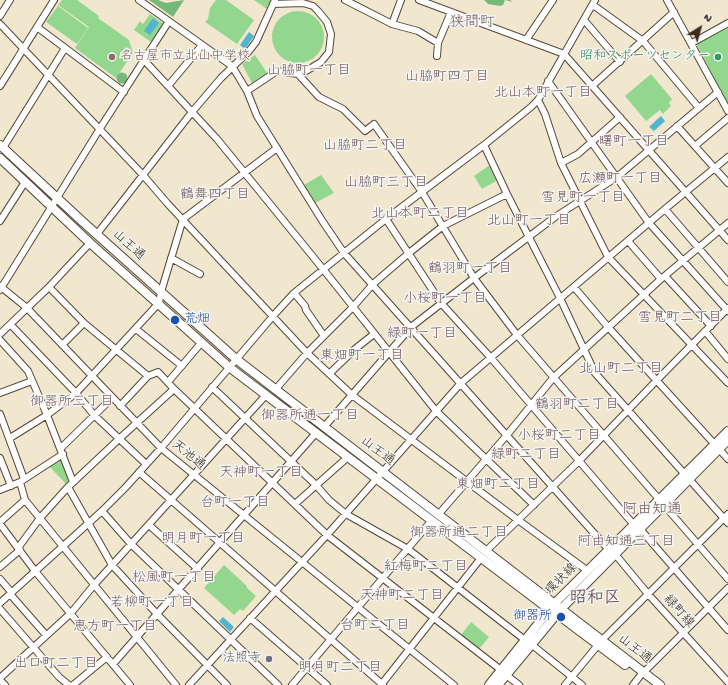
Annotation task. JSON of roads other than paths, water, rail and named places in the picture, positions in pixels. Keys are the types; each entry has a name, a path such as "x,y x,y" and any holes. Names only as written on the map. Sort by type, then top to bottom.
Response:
{"main road":[{"name":"山王通","path":"1,147 236,359 382,472 435,518"},
{"name":"山王通","path":"0,158 90,243 229,367 377,479 435,518 642,674 660,685"},
{"name":"環状線","path":"555,609 687,477 717,446 728,431"},
{"name":"環状線","path":"717,446 728,440"},
{"name":"環状線","path":"488,685 503,672 588,570 612,552"},
{"name":"環状線","path":"498,685 503,672"},
{"name":"山王通","path":"642,674 651,685"}],"street":[{"path":"0,16 10,0"},
{"path":"0,86 54,0"},
{"path":"139,0 232,66"},
{"path":"345,0 392,24 418,31 438,43"},
{"path":"392,24 401,0"},
{"path":"419,0 564,54 728,240"},
{"path":"526,40 553,0"},
{"path":"668,1 728,111"},
{"path":"97,234 192,112 232,66 249,51 256,42 274,2 303,3 318,10 327,22 331,34 329,52 322,62 314,68 298,74 277,71 247,91"},
{"path":"0,603 102,511 139,472 294,293 386,219 484,145 538,100 594,2 643,41 699,108"},
{"path":"437,56 438,43 451,12"},
{"path":"592,86 674,12"},
{"path":"584,20 620,62"},
{"path":"0,288 169,21"},
{"path":"692,43 728,23"},
{"path":"0,24 143,175 167,203 307,353 329,374 352,395 411,440 588,570"},
{"path":"37,27 124,92"},
{"path":"168,86 202,45"},
{"path":"1,147 65,48"},
{"path":"144,60 217,139 436,411 534,505"},
{"name":"緑町線","path":"232,66 247,91 257,116 344,253 412,327 726,681"},
{"path":"298,74 318,97 343,109 365,131 374,124 422,192 474,278 516,336 728,579"},
{"path":"139,472 382,685 484,554 580,461 705,331 728,310 649,223 548,81"},
{"path":"324,427 412,327 441,303 555,217 617,177 718,92"},
{"path":"538,100 561,163 608,258 728,382"},
{"path":"561,163 578,154 620,117"},
{"path":"695,146 728,118"},
{"path":"677,126 728,183"},
{"path":"484,145 528,237 585,349 595,373 726,519 698,544 600,642 565,685"},
{"path":"0,435 8,435 47,415 76,394 159,303 183,219 277,148"},
{"path":"189,685 346,514 461,383 728,157"},
{"path":"0,221 25,182"},
{"path":"276,390 307,353 353,307 373,284 409,253 443,226 507,194"},
{"path":"665,209 728,282"},
{"path":"386,219 441,303 532,404 637,527 728,630"},
{"path":"292,685 486,460 553,378 663,278 728,223"},
{"path":"628,241 711,326"},
{"path":"1,332 49,287 90,243"},
{"path":"171,258 200,274"},
{"path":"49,287 84,323 148,376"},
{"path":"574,287 608,327 728,459"},
{"name":"天池通","path":"0,288 27,308 161,448 454,685"},
{"path":"294,293 305,306 306,310 324,336"},
{"path":"62,345 84,323"},
{"path":"11,324 76,394 94,416 146,464"},
{"path":"136,328 182,366"},
{"path":"705,331 728,359"},
{"path":"329,374 355,349 374,334"},
{"path":"0,340 28,371 62,451 73,482"},
{"path":"168,382 202,342"},
{"path":"120,406 148,376 158,372 327,535 434,617 519,685"},
{"path":"0,393 32,381"},
{"path":"212,387 316,485 328,500 346,514 408,549 582,685"},
{"path":"0,567 19,549 40,518 68,487 174,389"},
{"path":"5,685 0,679 71,613 94,585 266,395"},
{"path":"0,490 22,480 62,451 112,398"},
{"path":"0,414 22,480 25,500 176,685"},
{"path":"113,664 316,433"},
{"path":"295,504 348,457"},
{"path":"0,458 11,486"},
{"path":"68,487 112,565 157,614 227,685"},
{"path":"25,500 0,523 35,571 113,664 127,684"},
{"path":"102,511 131,544 231,638 278,685"},
{"path":"148,525 198,569"},
{"path":"0,579 46,635"},
{"path":"633,685 642,674 728,588"},
{"path":"0,609 59,677 69,685"},
{"path":"250,618 327,685"},
{"path":"73,685 107,657"}],"water":[{"path":"153,18 159,23 150,35 144,31"},
{"path":"249,32 254,36 245,49 240,45"},
{"path":"661,116 665,121 654,131 649,127"},
{"path":"223,617 234,627 230,632 219,621"}],"place":[{"name":"名古屋市立北山中学校","path":"112,57"},
{"name":"昭和スポーツセンター","path":"718,57"},
{"name":"荒畑","path":"175,320"},
{"name":"御器所","path":"561,617"},
{"name":"法照寺","path":"269,659"}],"district":[{"name":"狭間町","path":"472,24"},
{"name":"山脇町一丁目","path":"309,72"},
{"name":"山脇町四丁目","path":"447,78"},
{"name":"北山本町一丁目","path":"543,94"},
{"name":"曙町一丁目","path":"634,143"},
{"name":"山脇町二丁目","path":"365,147"},
{"name":"広瀬町一丁目","path":"620,180"},
{"name":"山脇町三丁目","path":"386,184"},
{"name":"鶴舞四丁目","path":"215,196"},
{"name":"雪見町一丁目","path":"583,199"},
{"name":"北山本町二丁目","path":"420,215"},
{"name":"北山町一丁目","path":"529,222"},
{"name":"鶴羽町一丁目","path":"470,270"},
{"name":"小桜町一丁目","path":"445,300"},
{"name":"雪見町二丁目","path":"680,319"},
{"name":"緑町一丁目","path":"422,335"},
{"name":"東畑町一丁目","path":"362,357"},
{"name":"北山町二丁目","path":"621,370"},
{"name":"御器所三丁目","path":"72,403"},
{"name":"鶴羽町二丁目","path":"577,406"},
{"name":"御器所通一丁目","path":"310,417"},
{"name":"小桜町二丁目","path":"559,437"},
{"name":"緑町二丁目","path":"526,456"},
{"name":"天神町一丁目","path":"261,474"},
{"name":"東畑町二丁目","path":"498,486"},
{"name":"台町一丁目","path":"235,504"},
{"name":"阿由知通","path":"652,511"},
{"name":"御器所通二丁目","path":"459,534"},
{"name":"明月町一丁目","path":"203,540"},
{"name":"阿由知通三丁目","path":"626,543"},
{"name":"紅梅町二丁目","path":"426,568"},
{"name":"松風町一丁目","path":"174,579"},
{"name":"天神町二丁目","path":"402,597"},
{"name":"昭和区","path":"595,599"},
{"name":"若柳町一丁目","path":"152,604"},
{"name":"台町二丁目","path":"375,627"},
{"name":"恵方町一丁目","path":"115,628"},
{"name":"出口町二丁目","path":"56,665"},
{"name":"明月町二丁目","path":"340,669"}]}
